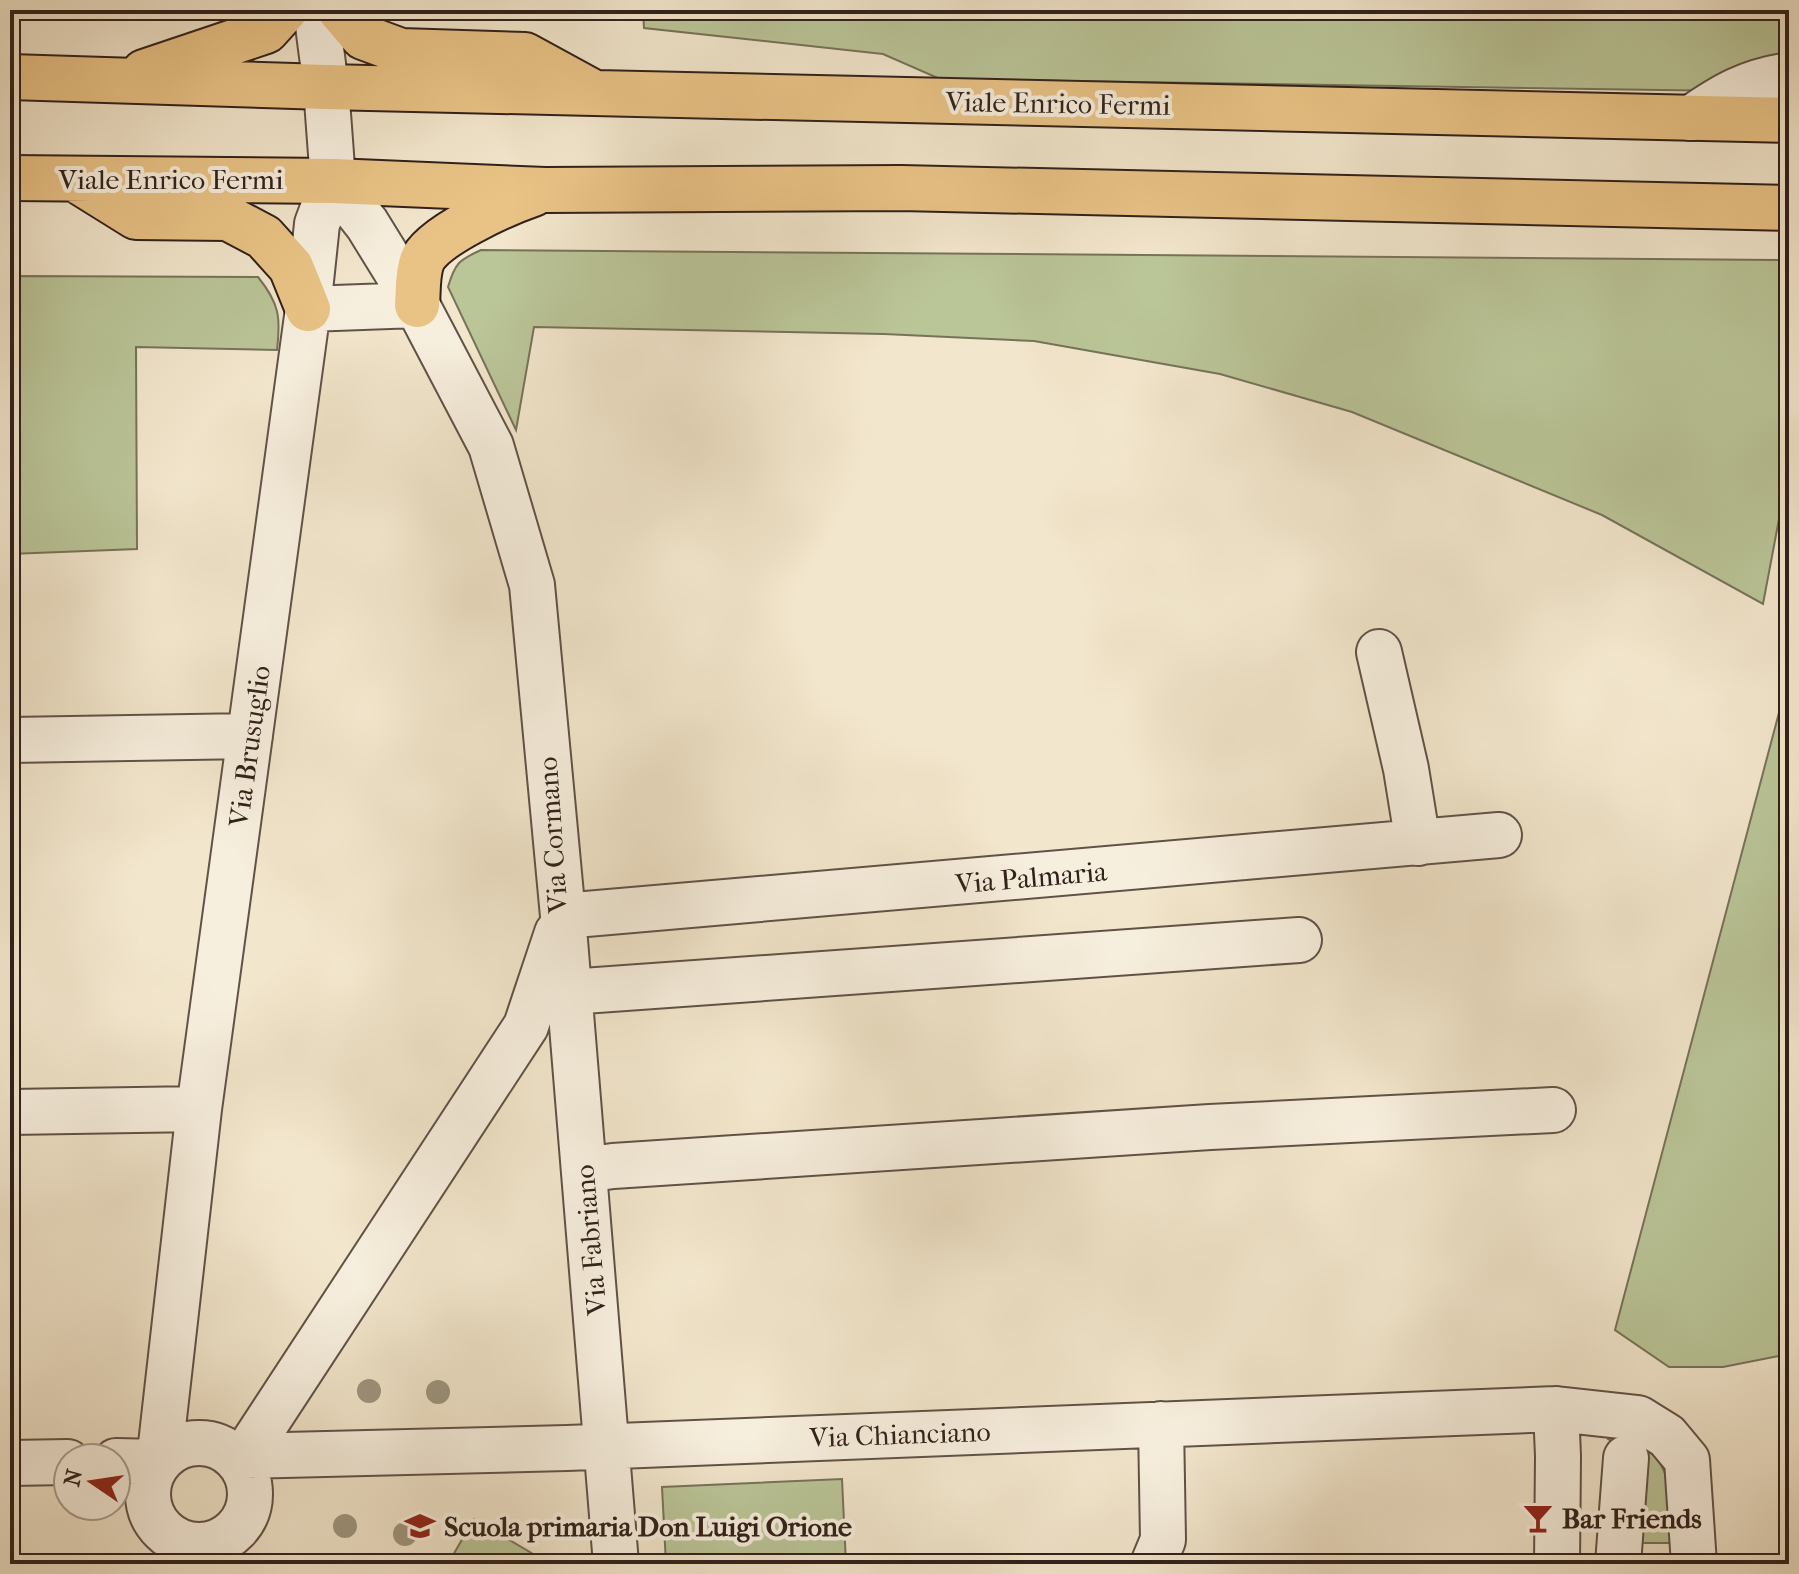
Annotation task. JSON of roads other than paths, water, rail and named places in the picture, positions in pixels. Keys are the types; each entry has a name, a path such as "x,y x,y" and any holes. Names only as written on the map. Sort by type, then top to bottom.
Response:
{"main road":[{"path":"119,80 266,31 285,10"},
{"path":"340,10 363,37 401,51 525,55 596,94"},
{"name":"Viale Enrico Fermi","path":"10,77 596,94 1789,120"},
{"name":"Viale Enrico Fermi","path":"10,178 333,181 545,190 901,188 1789,208"},
{"path":"75,179 136,217 228,218 264,237 291,267 308,309"},
{"path":"417,305 421,263 429,248 500,205 545,190"}],"street":[{"path":"308,309 417,305 367,224 333,181 316,10"},
{"path":"1691,118 1714,102 1759,80 1789,75"},
{"name":"Via Brusuglio","path":"242,1459 250,1493 245,1517 229,1536 193,1555 169,1536 153,1517 147,1491 159,1462 199,1109 317,224 333,181"},
{"name":"Via Cormano","path":"242,1459 526,1026 563,916 532,585 491,446 417,305"},
{"path":"1379,652 1406,769 1418,843"},
{"path":"10,740 250,736"},
{"name":"Via Palmaria","path":"563,916 1499,835"},
{"name":"Via Fabriano","path":"563,916 616,1564"},
{"path":"569,992 1299,940"},
{"path":"10,1112 199,1109"},
{"path":"584,1170 1210,1127 1553,1110"},
{"path":"1556,1409 1557,1564"},
{"name":"Via Chianciano","path":"242,1459 1556,1409 1638,1418 1667,1436 1687,1460 1694,1564"},
{"path":"1153,1564 1163,1540 1161,1424"},
{"path":"132,1461 159,1462 175,1449 198,1443 211,1444 242,1459"},
{"path":"1618,1564 1626,1458"},
{"path":"10,1463 52,1462"}],"place":[{"name":"Bar Friends","path":"1538,1518"},
{"name":"Scuola primaria Don Luigi Orione","path":"420,1526"}]}
